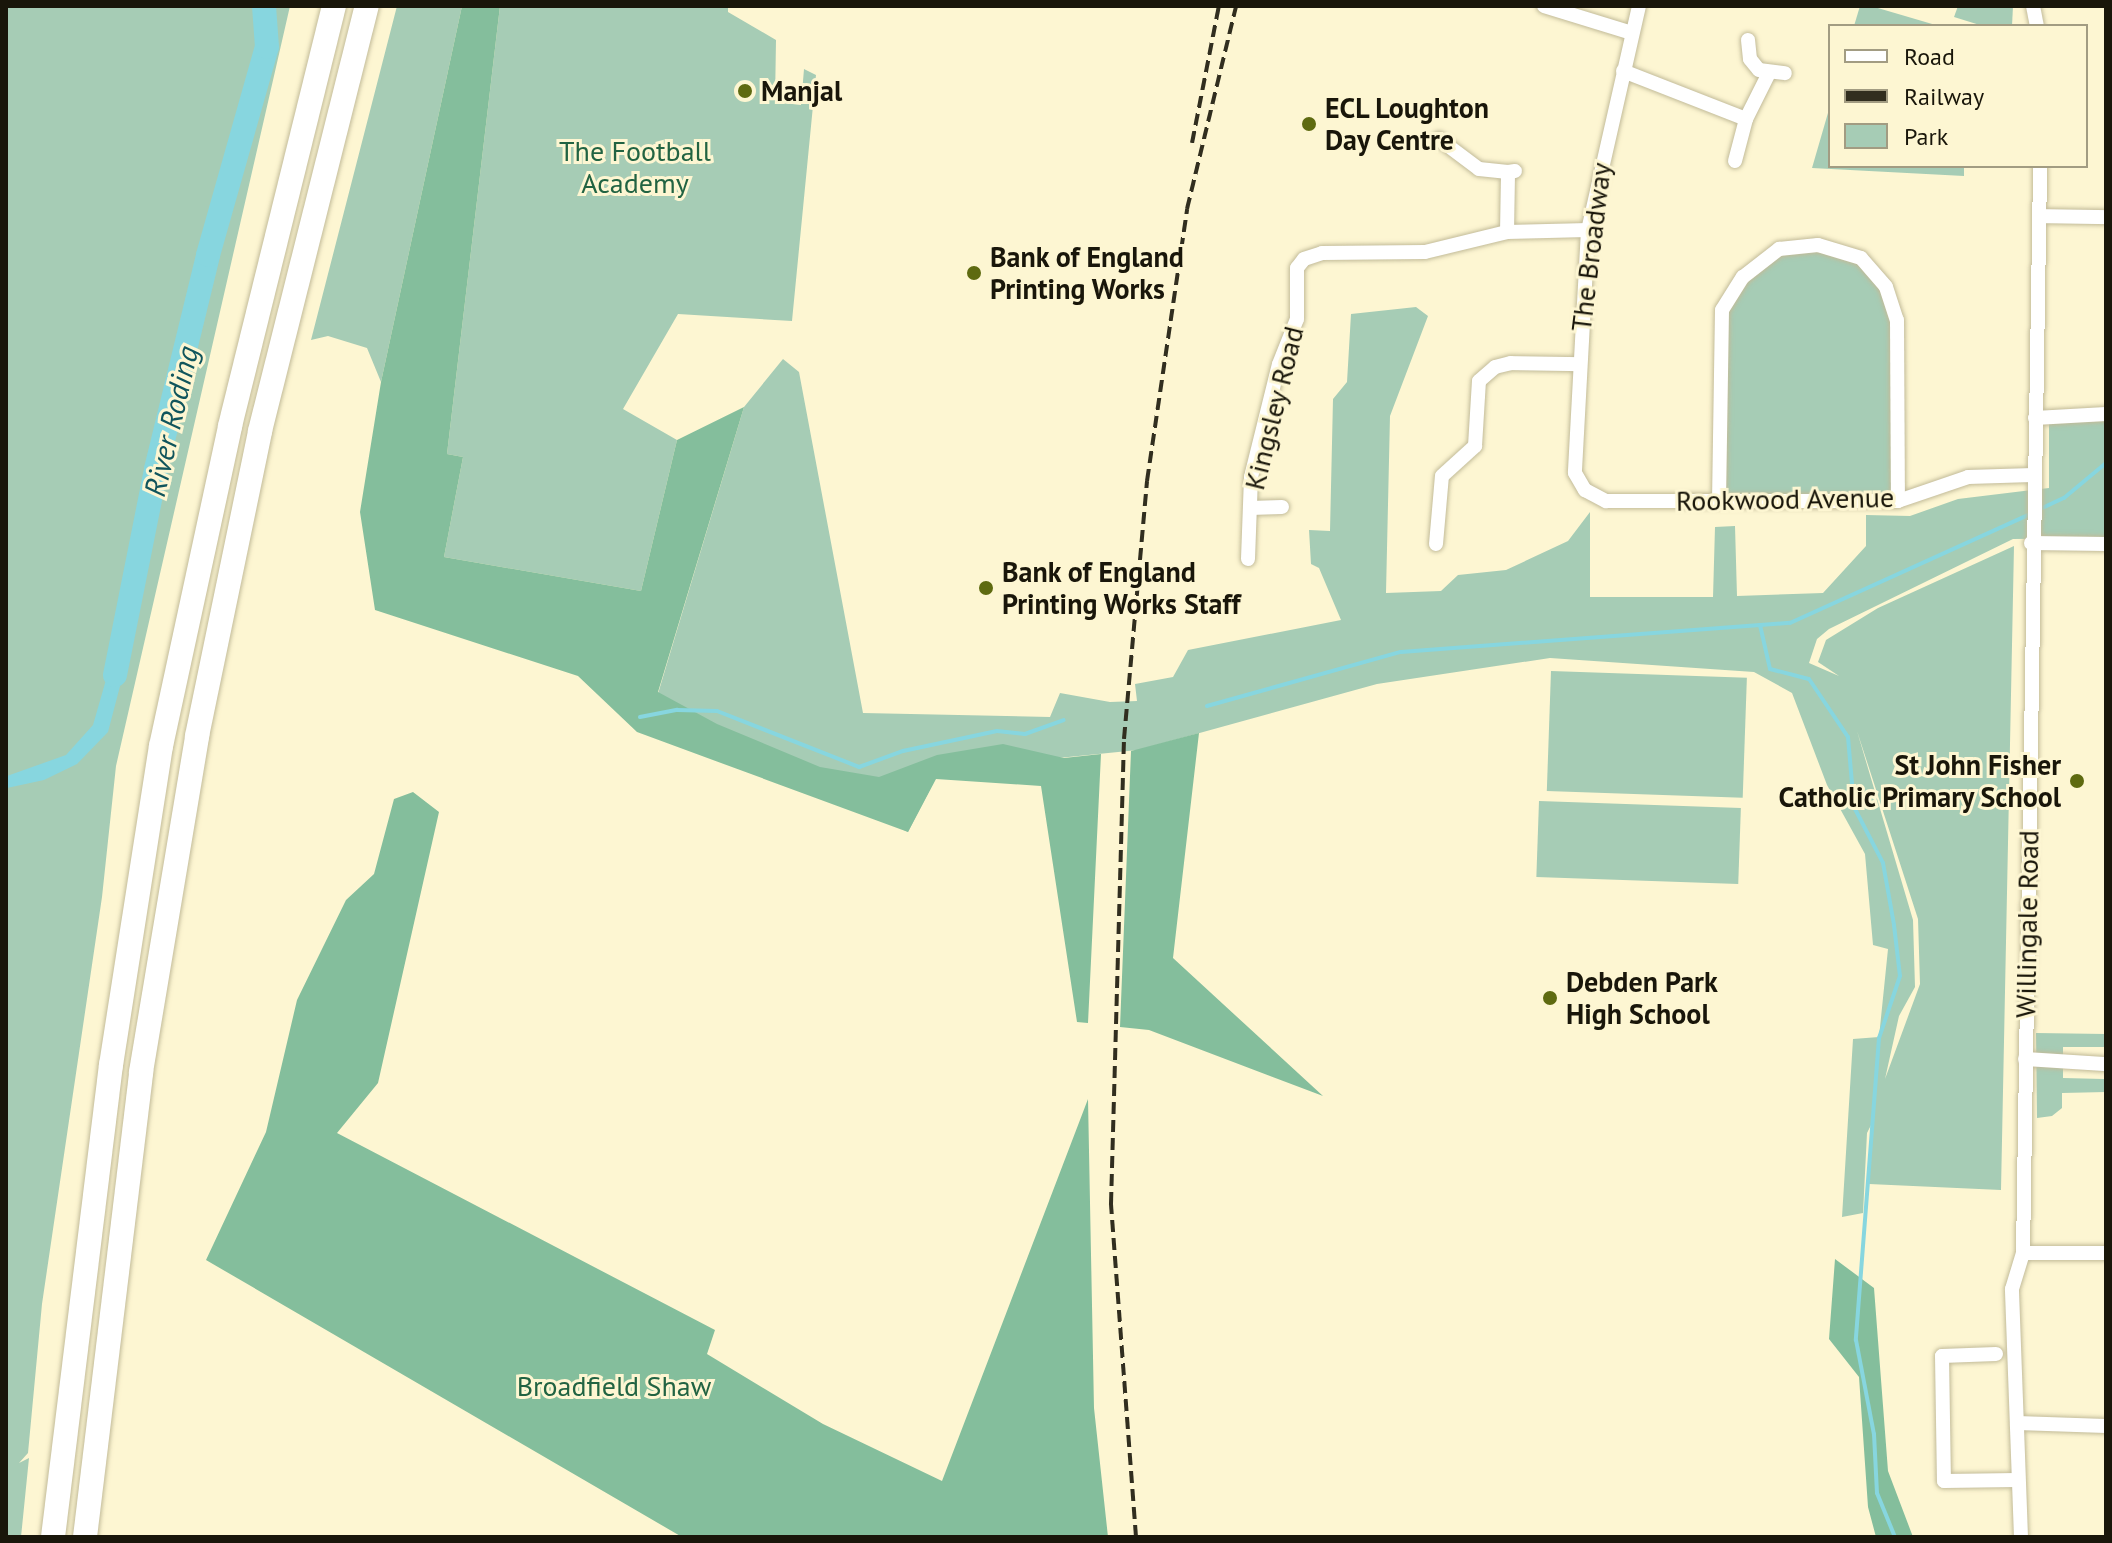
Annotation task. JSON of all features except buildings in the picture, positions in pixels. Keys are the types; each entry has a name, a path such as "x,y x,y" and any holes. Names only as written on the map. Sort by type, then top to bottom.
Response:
{"highway":[{"path":"53,1537 111,1065 161,746 230,426 334,6"},
{"path":"85,1537 141,1072 197,736 263,415 367,6"}],"street":[{"path":"1544,6 1632,33"},
{"name":"The Broadway","path":"1585,490 1575,473 1577,364 1588,230 1639,6"},
{"path":"1748,40 1750,59 1768,75 1785,73"},
{"path":"1623,71 1746,119"},
{"path":"1735,161 1746,119 1768,75"},
{"path":"1439,139 1479,169 1512,172 1507,232"},
{"name":"Willingale Road","path":"2021,1537 2012,1289 2023,1253 2031,526 2040,168"},
{"path":"2040,216 2106,217"},
{"name":"Kingsley Road","path":"1248,559 1251,477 1279,364 1297,319 1297,268 1304,259 1322,253 1425,252 1507,232 1588,230"},
{"path":"1719,501 1722,310 1743,277 1779,249 1818,245 1861,258 1886,287 1897,320 1898,501"},
{"path":"1436,544 1442,476 1475,446 1479,381 1495,367 1511,363 1577,364"},
{"path":"2035,418 2106,414"},
{"name":"Rookwood Avenue","path":"1585,490 1606,501 1898,501 1968,477 2033,475"},
{"path":"1250,508 1282,507"},
{"path":"2031,543 2106,544"},
{"path":"2025,1059 2105,1064"},
{"path":"2023,1253 2106,1253"},
{"path":"1996,1354 1942,1356 1944,1481 2017,1480"},
{"path":"2017,1423 2106,1426"}],"green space":[{"path":"6,6 290,6 116,766 102,897 42,1304 28,1453 19,1463 29,1458 21,1537 6,1537"},
{"path":"397,6 462,6 381,382 367,348 328,336 311,340"},
{"path":"462,6 500,6 447,454 463,457 444,557 641,591 677,440 744,407 658,692 717,724 820,767 879,777 937,755 1003,744 1064,758 1101,754 1088,1023 1077,1022 1041,786 936,779 908,832 637,732 578,676 375,610 360,512 381,382"},
{"name":"The Football Academy","path":"500,6 728,6 728,12 776,40 775,102 801,105 804,69 816,75 792,321 678,314 623,409 677,440 641,591 444,557 463,457 447,454"},
{"path":"1860,6 1871,6 1932,24 1855,24"},
{"path":"1958,6 2013,6 2012,24 1977,24 1954,17"},
{"path":"1828,113 1828,168 1964,168 1964,176 1812,168"},
{"path":"1818,245 1861,258 1897,320 1898,501 1719,501 1722,310 1743,277 1779,249"},
{"path":"1416,307 1428,316 1390,416 1386,593 1441,591 1458,575 1506,570 1568,541 1590,512 1590,597 1713,597 1715,527 1735,526 1737,596 1823,593 1866,546 1866,515 1910,516 1958,499 2049,488 2049,423 2106,421 2106,538 2013,539 1829,629 1817,639 1809,663 1839,676 1818,662 1826,640 1878,608 2014,546 2001,1190 1869,1184 1873,1121 1867,1133 1863,1213 1842,1217 1853,1039 1879,1037 1888,949 1873,945 1865,854 1827,785 1792,693 1754,672 1550,658 1377,684 1138,750 940,770 908,832 654,707 744,407 783,359 799,372 863,713 1050,717 1060,693 1110,702 1137,701 1135,684 1173,677 1188,650 1341,620 1319,568 1311,564 1309,530 1330,531 1333,399 1347,382 1351,314","holes":["1857,731 1918,919 1920,984 1885,1079 1899,1016 1915,987 1913,920"]},
{"path":"1551,671 1747,678 1743,798 1547,791"},
{"path":"1199,733 1173,958 1323,1096 1149,1030 1120,1027 1131,751"},
{"name":"Broadfield Shaw","path":"413,792 439,812 378,1083 337,1133 715,1330 707,1354 823,1424 942,1481 1088,1099 1094,1408 1108,1537 682,1537 206,1260 266,1132 297,1000 346,900 374,874 394,799"},
{"path":"1539,801 1741,808 1738,884 1536,877"},
{"path":"2036,1033 2106,1034 2106,1092 2062,1093 2062,1108 2052,1116 2037,1118","holes":["2063,1047 2105,1047 2104,1079 2063,1078"]},
{"path":"1835,1259 1874,1288 1888,1471 1913,1537 1876,1537 1868,1507 1859,1377 1829,1339"}],"water":[{"path":"116,645 130,648 108,732 77,764 44,780 7,788 7,776 66,755 93,725"}],"waterway":[{"name":"River Roding","path":"115,675 156,469 208,255 267,47 264,6"},
{"path":"2040,509 2064,498 2106,463"},
{"path":"1207,706 1401,652 1790,623 2032,513"},
{"path":"1760,625 1770,669 1809,679 1848,737 1854,807 1883,863 1894,925 1900,976 1879,1038 1856,1340 1874,1434 1877,1493 1895,1537"},
{"path":"640,717 677,710 717,711 859,767 903,751 997,731 1025,734 1064,720"}],"railway":[{"path":"1192,143 1219,6"},
{"path":"1136,1537 1111,1204 1124,739 1147,481 1187,209 1236,6"}],"place":[{"name":"Manjal","path":"745,91"},
{"name":"ECL Loughton Day Centre","path":"1309,124"},
{"name":"Bank of England Printing Works","path":"974,273"},
{"name":"Bank of England Printing Works Staff","path":"986,588"},
{"name":"St John Fisher Catholic Primary School","path":"2077,781"},
{"name":"Debden Park High School","path":"1550,998"}]}
